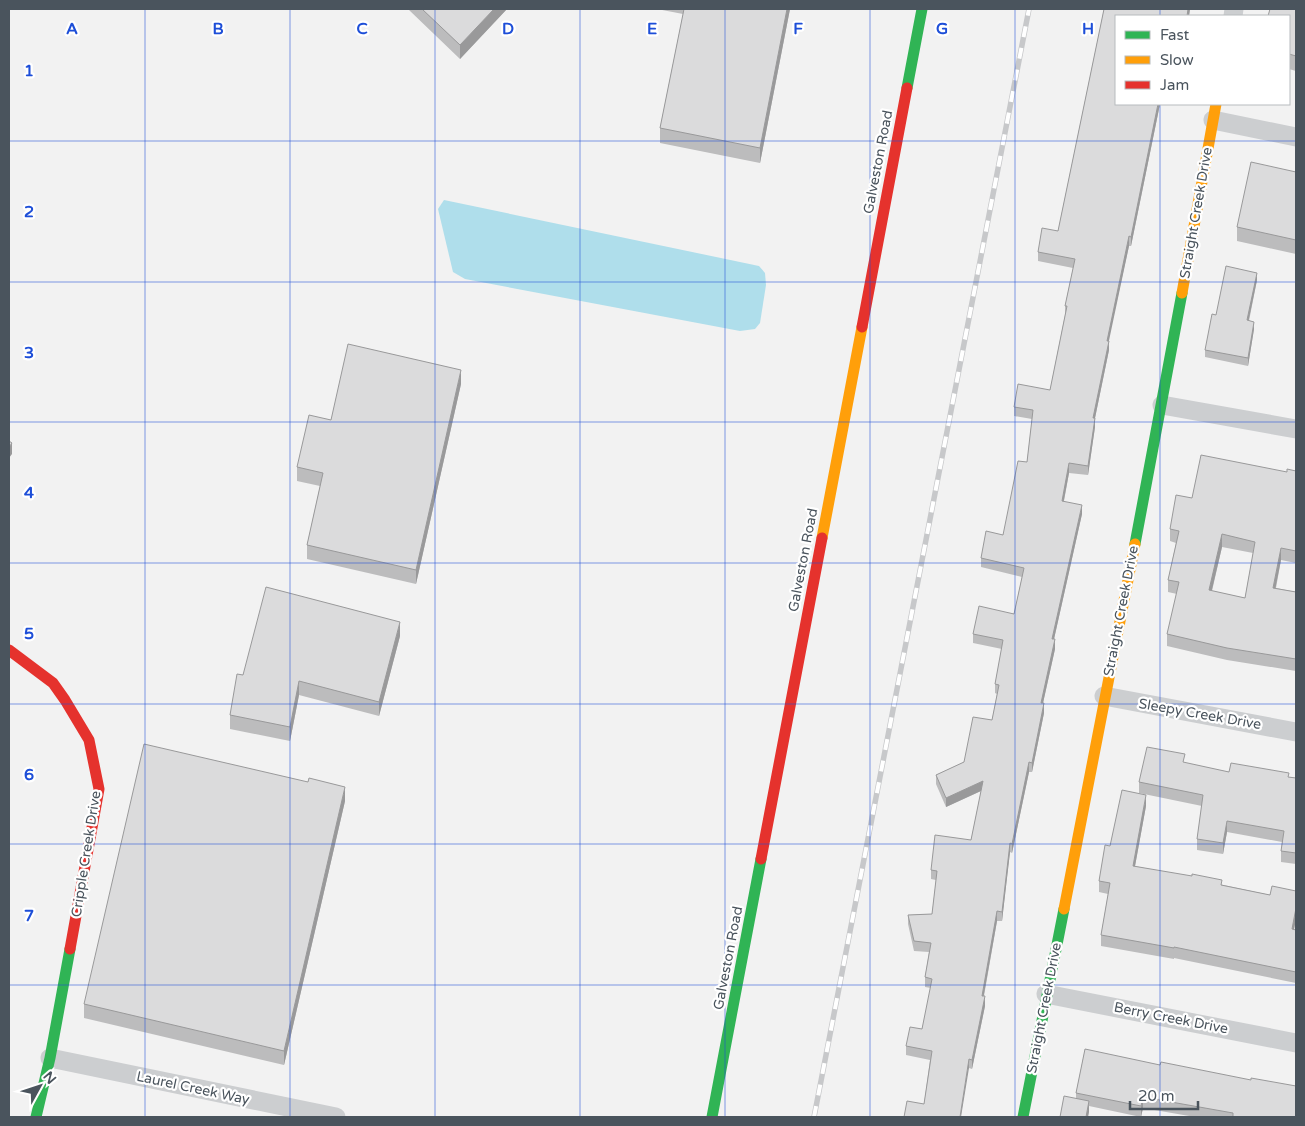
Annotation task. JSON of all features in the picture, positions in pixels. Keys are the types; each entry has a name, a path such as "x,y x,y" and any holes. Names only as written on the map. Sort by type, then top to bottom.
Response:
{"street":[{"name":"Galveston Road","path":"712,1117 922,9"},
{"path":"1215,112 1296,137"},
{"name":"Straight Creek Drive","path":"1023,1117 1162,405 1215,112"},
{"path":"1162,405 1296,429"},
{"name":"Cripple Creek Drive","path":"9,650 53,683 65,700 89,740 99,790 50,1058 36,1117"},
{"name":"Sleepy Creek Drive","path":"1104,696 1296,732"},
{"name":"Berry Creek Drive","path":"1046,994 1296,1042"},
{"name":"Laurel Creek Way","path":"50,1058 336,1117"}],"water":[{"path":"444,200 759,266 765,273 766,285 760,323 755,329 740,331 465,279 453,272 438,209"}],"building":[{"path":"422,9 494,9 460,45"},
{"path":"684,9 787,9 760,148 660,128"},
{"path":"1104,9 1188,9 1187,15 1115,15 1115,105 1158,105 1131,237 1129,236 1107,341 1109,341 1093,418 1095,418 1088,466 1069,463 1062,501 1082,505 1052,639 1055,639 1041,703 1044,703 1032,763 1029,762 1012,844 1010,843 1002,912 997,911 982,996 985,996 972,1060 969,1059 960,1117 904,1117 907,1101 924,1104 932,1051 906,1046 910,1027 922,1029 932,979 925,977 931,943 914,941 908,915 932,914 937,871 931,870 935,835 971,840 983,781 946,798 936,775 964,762 973,717 992,720 999,685 995,684 1003,640 973,634 979,606 1014,614 1024,568 981,558 986,531 1003,535 1018,461 1027,462 1033,410 1014,407 1018,384 1050,390 1075,259 1038,252 1042,228 1058,231"},
{"path":"1270,9 1296,9 1296,56 1290,54 1290,15 1268,15"},
{"path":"1251,162 1296,172 1296,240 1237,227"},
{"path":"1226,266 1257,273 1247,320 1254,322 1248,358 1205,350 1212,314 1216,315"},
{"path":"348,344 461,370 416,570 307,545 323,473 297,467 309,415 331,420"},
{"path":"1201,455 1287,472 1287,469 1296,471 1296,551 1281,548 1273,588 1296,592 1296,659 1227,648 1167,634 1179,582 1168,580 1179,531 1170,529 1176,495 1192,498","holes":["1222,534 1255,542 1245,598 1209,590"]},
{"path":"266,587 400,622 379,702 299,681 290,727 230,715 237,674 243,675"},
{"path":"144,744 308,782 309,778 345,787 284,1051 84,1004"},
{"path":"1147,747 1185,754 1183,762 1229,772 1231,763 1289,773 1288,777 1296,778 1296,853 1281,851 1284,831 1227,821 1223,843 1197,839 1203,795 1139,782"},
{"path":"1122,790 1146,795 1133,866 1222,880 1221,885 1270,895 1272,886 1296,891 1296,908 1292,929 1296,930 1296,972 1174,947 1101,935 1110,883 1099,881 1105,845 1110,846"},
{"path":"1085,1049 1160,1065 1161,1062 1251,1080 1251,1078 1296,1086 1296,1117 1233,1117 1233,1113 1143,1097 1141,1106 1076,1093"},
{"path":"1064,1096 1089,1101 1086,1117 1060,1117"}],"railway":[{"path":"814,1117 1029,9"}],"traffic: fast":[{"path":"907,88 922,9"},
{"path":"1135,544 1182,293"},
{"path":"712,1117 761,859"},
{"path":"1023,1117 1064,909"},
{"path":"36,1117 50,1058 70,949"}],"traffic: slow":[{"path":"1182,293 1216,105"},
{"path":"822,538 862,327"},
{"path":"1064,909 1135,544"}],"traffic: jam":[{"path":"862,327 907,88"},
{"path":"761,859 822,538"},
{"path":"9,650 53,683 65,700 89,740 99,789 70,949"}]}
